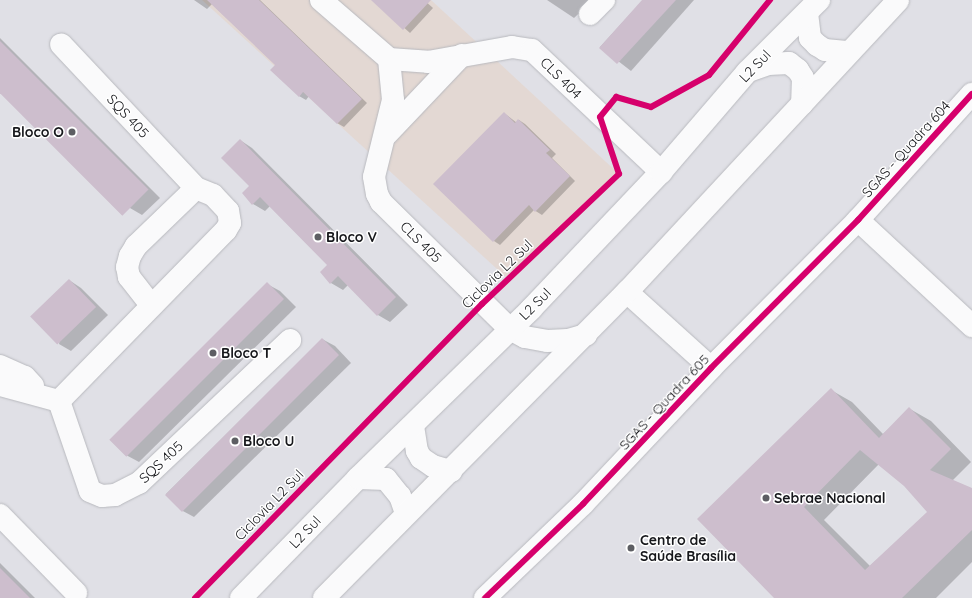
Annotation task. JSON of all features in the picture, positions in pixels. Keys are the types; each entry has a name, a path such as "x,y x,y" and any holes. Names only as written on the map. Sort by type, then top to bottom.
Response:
{"street":[{"path":"322,0 389,59"},
{"path":"324,598 406,513 451,471 586,335 898,0"},
{"path":"813,7 810,38 825,50 849,52"},
{"name":"L2 Sul","path":"241,598 358,478 413,426 510,329 661,172 747,72 813,7"},
{"name":"SQS 405","path":"50,398 151,305 226,230 230,223 228,211 213,195 196,188 61,44"},
{"name":"CLS 404","path":"389,59 428,62 512,47 532,50 661,172"},
{"path":"386,134 463,55"},
{"name":"CLS 405","path":"389,59 393,100 386,134 374,176 377,194 382,202 510,329 525,337 547,341 568,340 586,335"},
{"path":"747,72 768,64 789,63 798,70 803,78 802,104"},
{"name":"SGAS - Quadra 604","path":"858,220 972,94"},
{"path":"151,305 129,277 127,267 130,256 136,246 196,188"},
{"path":"858,220 972,326"},
{"name":"SGAS - Quadra 605","path":"485,598 594,492 710,368 858,220"},
{"path":"627,292 710,368"},
{"name":"SQS 405","path":"0,366 25,377 50,398 90,491 102,496 115,495 139,483 290,340"},
{"path":"0,385 50,398"},
{"path":"413,426 416,451 421,458 433,466 451,471"},
{"path":"358,478 386,479 400,496 406,513"},
{"path":"0,515 76,593"}],"shaded area":[{"path":"202,0 431,0 619,174 508,279"}],"building":[{"path":"207,0 259,0 362,99 337,124 303,92 299,97 270,70 275,65"},
{"path":"371,0 431,0 403,30"},
{"path":"642,0 676,0 617,64 599,48"},
{"name":"Bloco O","path":"0,41 148,189 122,216 0,93"},
{"path":"504,112 515,123 518,119 550,150 546,153 570,176 535,212 529,205 493,242 433,184"},
{"name":"Bloco V","path":"240,139 396,297 377,316 338,276 330,284 320,272 327,265 260,197 252,205 242,193 249,186 221,158"},
{"path":"69,279 96,307 57,345 30,317"},
{"name":"Bloco T","path":"267,282 284,299 126,457 109,440"},
{"name":"Bloco U","path":"322,338 339,355 182,512 165,495"},
{"name":"Sebrae Nacional","path":"831,388 879,438 909,407 951,449 930,470 972,488 972,530 902,598 774,598 697,519","holes":["860,450 904,486 927,512 865,570 804,507"]},
{"path":"0,568 30,598 0,598"}],"cycle path":[{"name":"Ciclovia L2 Sul","path":"195,598 482,304 619,174 600,117 616,97 651,107 709,75 770,0"},
{"path":"485,598 583,504 711,368 858,220 972,94"}],"place":[{"name":"Bloco O","path":"72,132"},
{"name":"Bloco V","path":"318,237"},
{"name":"Bloco T","path":"213,353"},
{"name":"Bloco U","path":"235,441"},
{"name":"Sebrae Nacional","path":"766,498"},
{"name":"Centro de Saúde Brasília","path":"631,548"}]}
